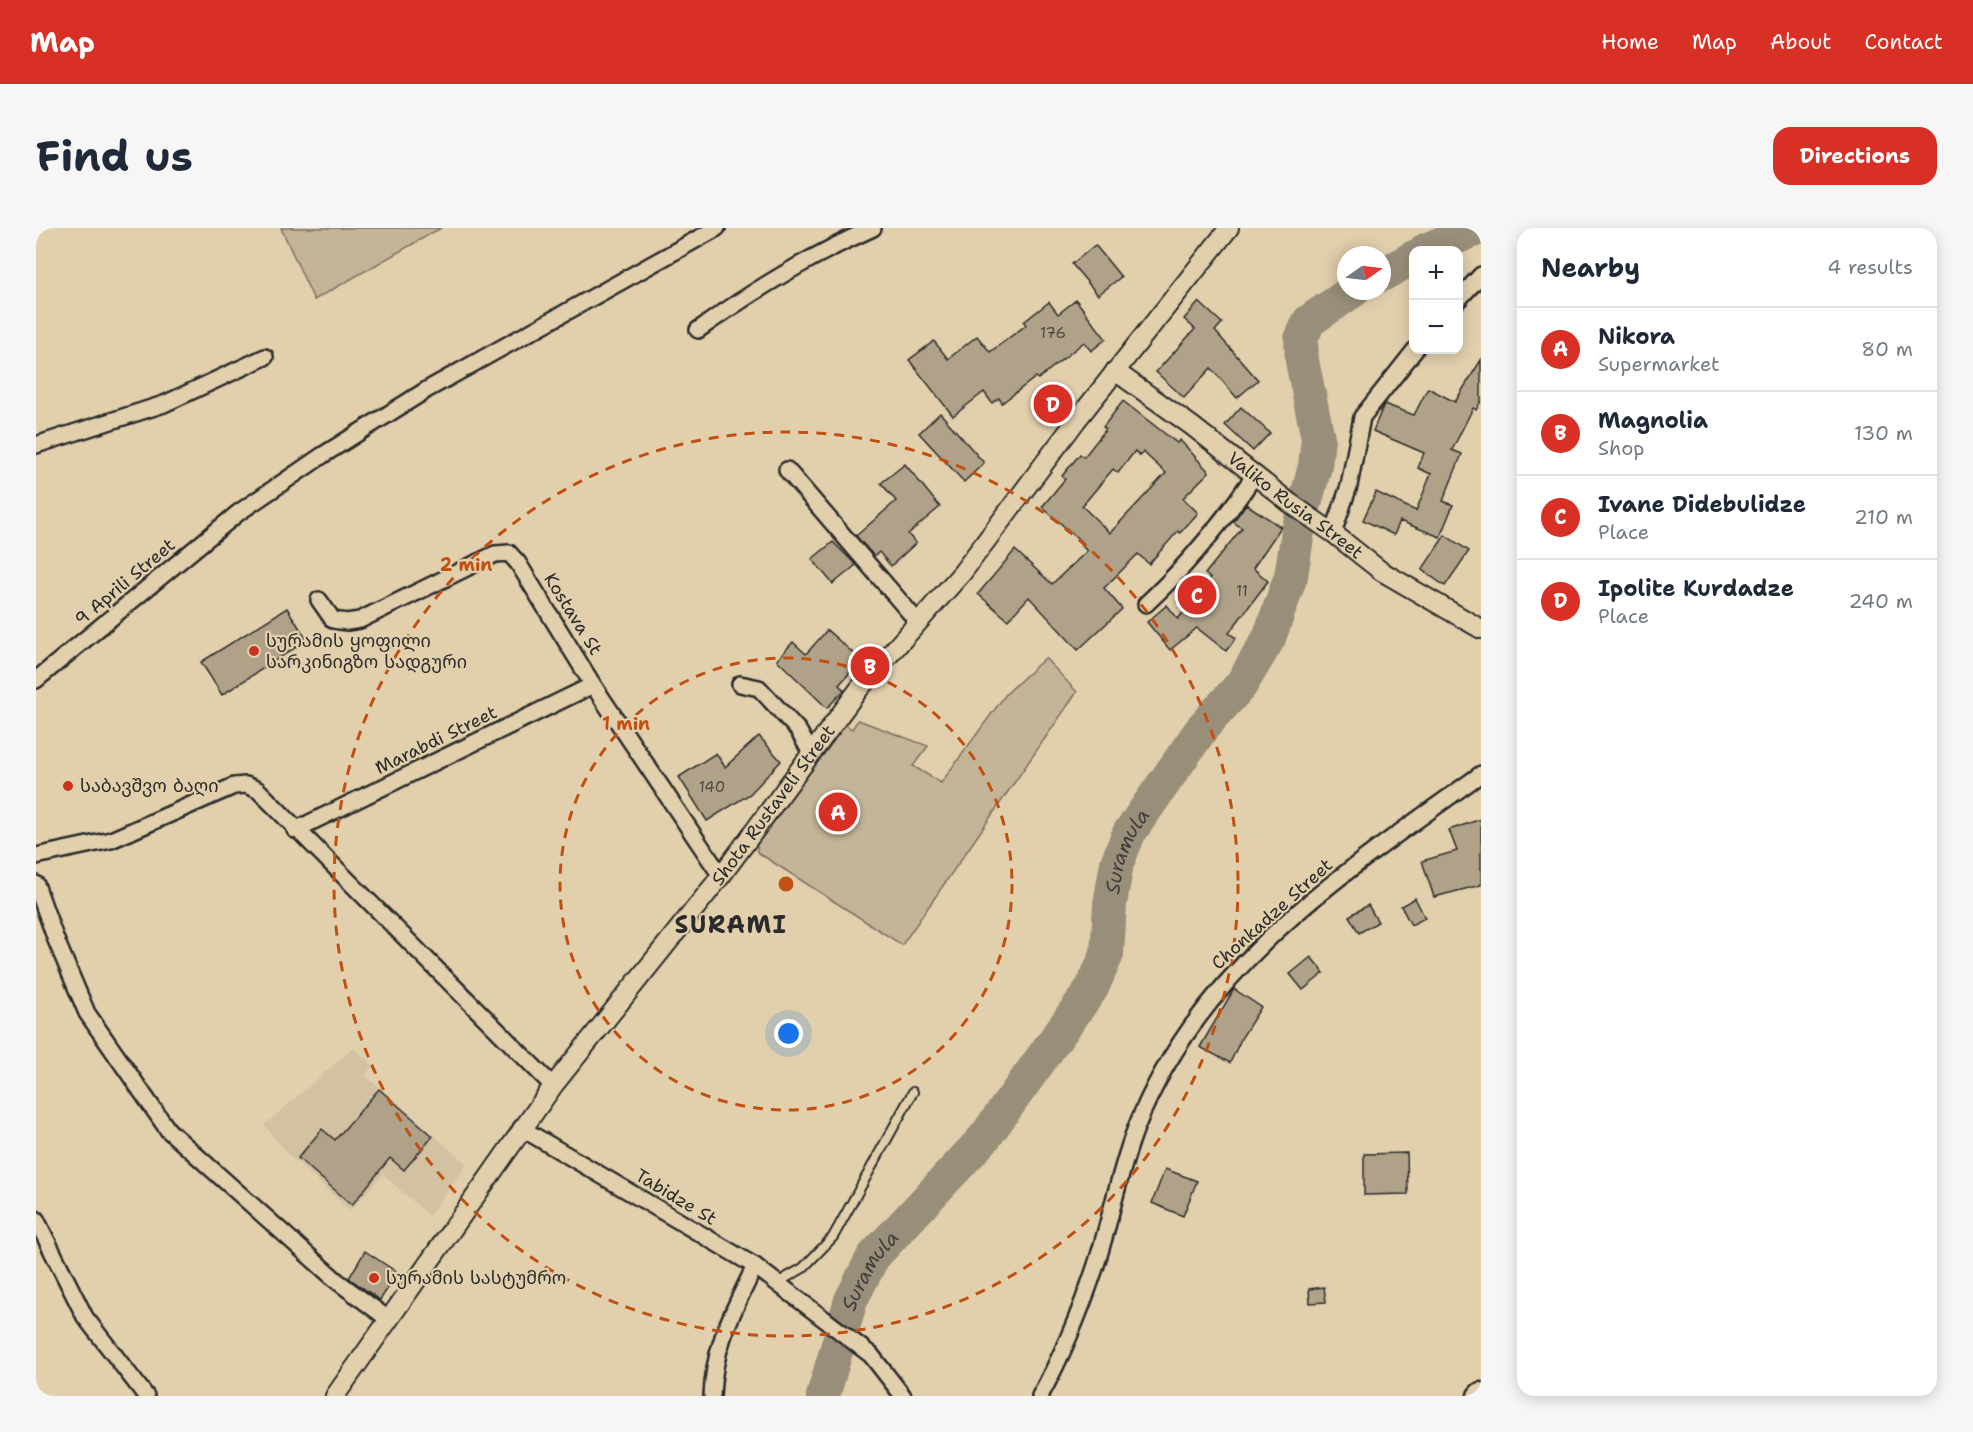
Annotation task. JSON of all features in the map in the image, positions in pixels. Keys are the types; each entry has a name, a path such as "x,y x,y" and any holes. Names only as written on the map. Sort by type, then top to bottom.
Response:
{"street":[{"name":"9 Aprili Street","path":"36,680 238,513 323,455 428,389 717,228"},
{"path":"698,330 767,282 827,248 873,228"},
{"name":"Shota Rustaveli Street","path":"335,1396 521,1128 553,1086 721,876 859,689 962,573 1115,372 1229,228"},
{"path":"1463,294 1481,274"},
{"path":"1330,530 1349,486 1362,417 1412,354"},
{"path":"36,445 164,404 265,357"},
{"name":"Valiko Rusia Street","path":"1115,372 1192,426 1254,476 1330,530 1381,571 1481,629"},
{"path":"787,470 917,621"},
{"path":"1146,604 1181,571 1225,518 1254,476"},
{"name":"Kostava St","path":"319,600 333,620 346,622 360,620 495,554 509,553 518,563 593,685 721,876"},
{"path":"740,684 759,688 798,730 811,753"},
{"name":"Marabdi Street","path":"295,830 593,685"},
{"name":"Chonkadze Street","path":"1040,1396 1064,1352 1090,1281 1136,1128 1173,1051 1202,1009 1240,965 1324,889 1481,774"},
{"path":"36,856 111,840 234,786 246,785 258,790 295,830 553,1086"},
{"path":"36,884 56,940 87,1013 168,1130 337,1281 388,1319"},
{"name":"Tabidze St","path":"521,1128 755,1266 871,1355 903,1396"},
{"path":"36,1219 85,1317 146,1396"},
{"path":"712,1396 713,1371 720,1340 755,1266"}],"lane":[{"path":"777,1282 803,1268 833,1237 913,1092"}],"shaded area":[{"path":"281,228 441,228 314,300"},
{"path":"1045,658 1077,692 902,945 757,852 758,832 836,719 852,729 858,720 928,746 913,766 941,783 1006,694"},
{"path":"353,1048 373,1065 365,1075 467,1164 429,1216 383,1174 350,1211 287,1153 264,1125"}],"building":[{"path":"1095,245 1121,277 1098,295 1072,264"},
{"path":"1076,300 1106,339 1091,351 1084,342 1038,379 1036,377 1002,403 999,398 992,403 984,392 953,416 909,360 934,341 948,359 977,336 990,352 1026,325 1024,322 1049,302 1058,314"},
{"path":"1199,302 1222,323 1215,331 1258,380 1237,398 1211,368 1184,398 1156,372 1195,329 1184,319"},
{"path":"1481,360 1481,401 1476,410 1473,408 1452,450 1462,454 1443,501 1453,505 1440,537 1400,521 1394,535 1363,520 1376,492 1416,511 1431,474 1418,468 1424,453 1373,431 1384,404 1414,415 1428,388 1455,402"},
{"path":"1123,401 1177,443 1180,440 1209,472 1183,498 1198,513 1180,533 1178,531 1149,564 1138,554 1104,588 1122,609 1078,650 1029,597 1008,620 978,594 1015,550 1052,584 1087,551 1081,545 1083,543 1042,507 1065,479 1062,476 1080,454 1084,457 1106,429 1103,427","holes":["1135,451 1140,456 1143,452 1166,473 1110,533 1082,506 1113,469 1118,473"]},
{"path":"1241,407 1270,433 1253,451 1225,425"},
{"path":"940,413 984,463 964,482 919,433"},
{"path":"905,464 940,507 908,534 916,543 891,566 879,552 874,556 856,536 896,501 881,483"},
{"path":"1246,504 1281,527 1253,568 1268,581 1229,633 1236,638 1226,651 1197,628 1170,650 1147,622 1167,605 1178,619 1210,578 1205,574 1242,528 1233,522"},
{"path":"1445,535 1469,551 1445,586 1422,570"},
{"path":"833,542 856,565 833,584 812,559"},
{"name":"სურამის ყოფილი სარკინიგზო სადგური","path":"287,608 307,640 222,695 201,662"},
{"path":"827,630 861,660 839,685 844,690 827,708 777,660 793,642 806,654"},
{"path":"759,736 781,761 750,794 707,821 679,777 716,753 725,767"},
{"path":"1481,819 1481,885 1434,897 1422,861 1457,851 1449,830"},
{"path":"1415,898 1425,918 1411,925 1401,906"},
{"path":"1368,905 1378,922 1359,933 1349,916"},
{"path":"1311,957 1324,973 1303,990 1290,974"},
{"path":"1234,989 1261,1007 1242,1037 1230,1063 1200,1047"},
{"path":"379,1089 433,1136 404,1170 390,1158 352,1205 298,1158 322,1129 335,1140"},
{"path":"1407,1153 1408,1194 1364,1195 1364,1154"},
{"path":"1165,1169 1197,1181 1183,1216 1152,1203"},
{"path":"365,1251 398,1273 380,1300 349,1278"},
{"path":"1324,1287 1326,1302 1310,1303 1309,1289"}],"waterway":[{"name":"Suramula","path":"1435,246 1480,228"},
{"name":"Suramula","path":"1391,270 1409,260"},
{"name":"Suramula","path":"823,1396 851,1300 873,1257 985,1137 1092,988 1107,954 1110,904 1117,863 1129,833 1203,727 1241,685 1269,638 1291,576 1298,531 1315,466 1318,438 1302,361 1301,339 1309,321 1340,300"}],"place":[{"name":"Ipolite Kurdadze","path":"1053,404"},
{"name":"Ivane Didebulidze","path":"1197,595"},
{"name":"სურამის ყოფილი სარკინიგზო სადგური","path":"254,651"},
{"name":"Magnolia","path":"870,666"},
{"name":"საბავშვო ბაღი","path":"68,786"},
{"name":"Nikora","path":"838,812"},
{"name":"სურამის სასტუმრო","path":"374,1278"}],"district":[{"name":"SURAMI","path":"731,925"}]}
